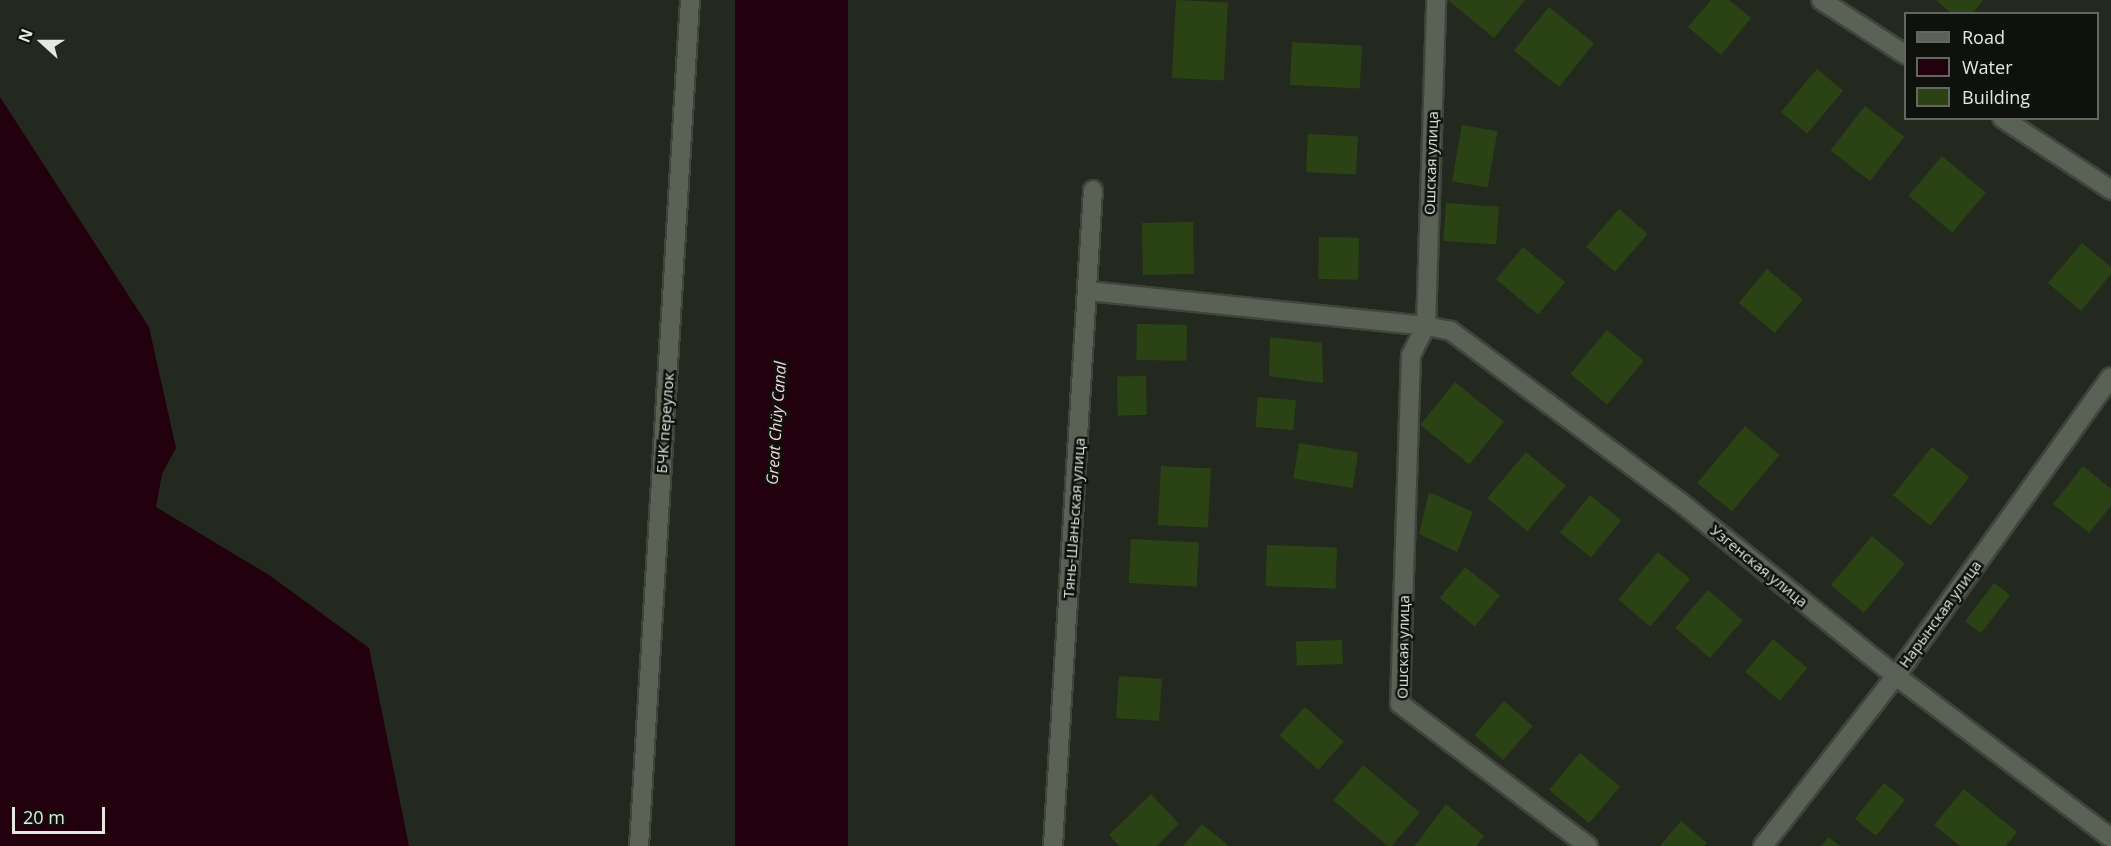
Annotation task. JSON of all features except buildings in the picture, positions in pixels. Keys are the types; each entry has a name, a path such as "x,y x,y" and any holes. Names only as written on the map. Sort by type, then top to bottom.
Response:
{"street":[{"name":"БЧК переулок","path":"639,846 690,0"},
{"name":"Ошская улица","path":"1436,0 1426,326 1411,355 1400,704 1588,846"},
{"path":"1821,0 1904,55"},
{"path":"2005,120 2111,190"},
{"name":"Тянь-Шаньская улица","path":"1053,846 1093,190"},
{"name":"Узгенская улица","path":"1088,291 1426,326 1450,331 1680,502 1896,676 2111,838"},
{"name":"Нарынская улица","path":"1763,846 1896,676 2111,377"}],"water":[{"name":"Great Chüy Canal","path":"735,0 848,0 848,846 735,846"},
{"path":"0,97 149,327 176,448 162,474 156,507 269,575 369,648 409,846 0,846"}]}
